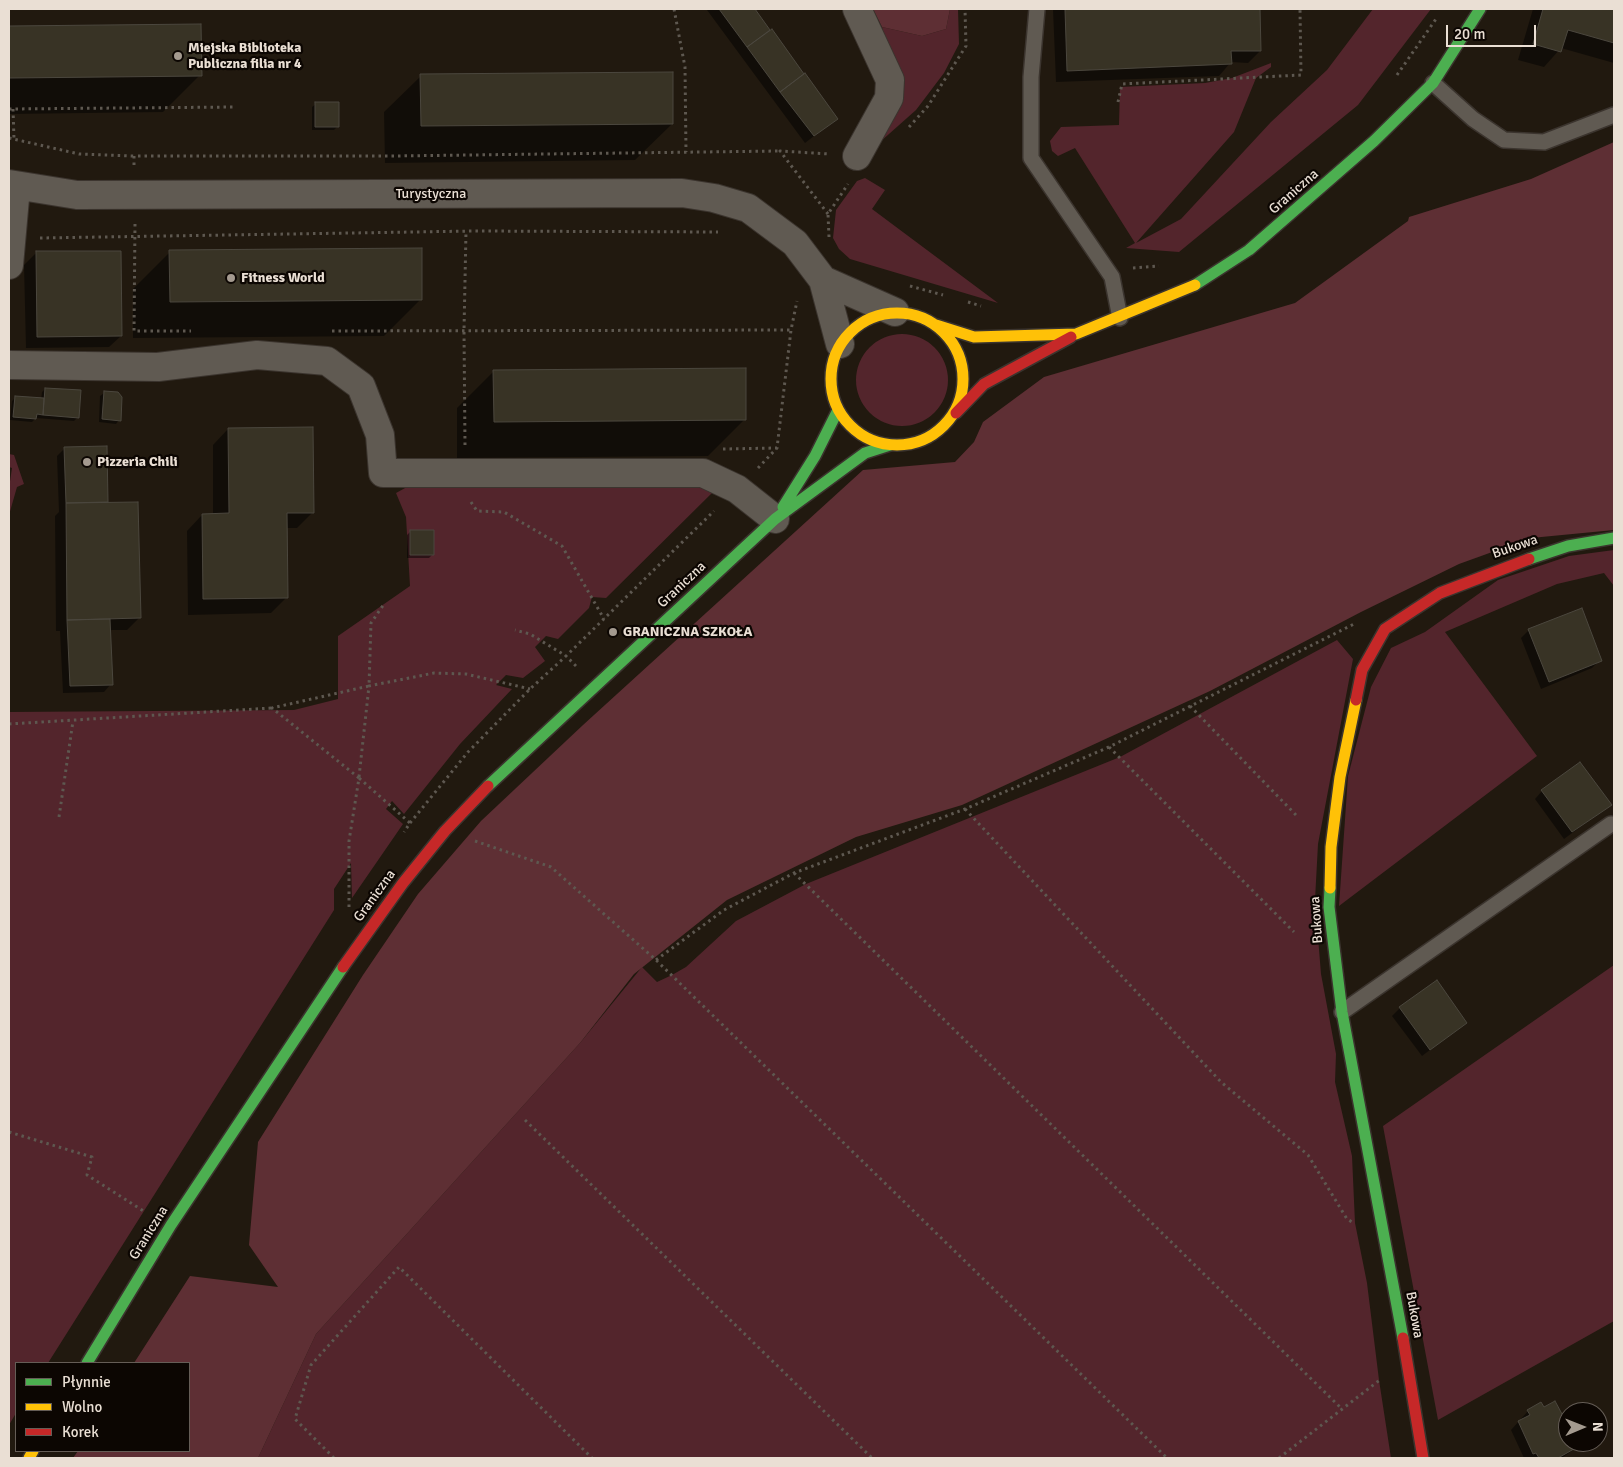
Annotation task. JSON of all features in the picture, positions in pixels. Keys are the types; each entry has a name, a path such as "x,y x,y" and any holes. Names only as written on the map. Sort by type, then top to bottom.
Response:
{"street":[{"path":"856,9 890,80 889,98 857,156"},
{"name":"Graniczna","path":"948,421 984,384 1076,334 1120,318 1193,286 1249,250 1374,141 1433,83 1480,9"},
{"path":"9,265 12,228 12,186"},
{"name":"Turystyczna","path":"12,186 77,195 682,193 714,198 748,208 795,243 823,280 840,344"},
{"name":"Turystyczna","path":"823,280 895,312"},
{"path":"895,312 916,315 936,325 951,341 960,360 963,382 958,402 948,421 932,435 912,443 890,445 870,440 852,428 838,410 831,388 832,365 840,344 855,327 874,316 895,312"},
{"name":"Graniczna","path":"936,325 974,337 1076,334"},
{"path":"9,366 158,367 257,355 327,361 361,386 380,435 383,473 703,473 737,489 775,519"},
{"name":"Graniczna","path":"775,519 815,456 838,410"},
{"name":"Graniczna","path":"87,1362 171,1225 343,967 403,883 445,831 487,787 775,519 865,453 890,445"},
{"name":"Bukowa","path":"1423,1458 1407,1358 1342,1012 1329,907 1331,847 1340,777 1362,670 1385,629 1440,593 1492,571 1568,546 1614,538"}],"lane":[{"path":"1037,9 1031,77 1031,158 1112,277 1120,318"},
{"path":"1433,83 1473,119 1504,140 1544,142 1614,115"},
{"path":"1342,1012 1611,824"}],"path":[{"path":"674,9 685,67 686,152"},
{"path":"1118,102 1122,84 1301,75 1300,9"},
{"path":"1394,79 1438,16"},
{"path":"14,139 11,109 236,107"},
{"path":"9,138 79,154 134,156 391,156 780,151 857,156"},
{"path":"780,151 828,214"},
{"path":"134,156 134,331 194,331"},
{"path":"12,228 36,238 476,231 727,232"},
{"path":"324,331 791,330"},
{"path":"355,902 349,910 349,841 359,778 369,686 371,623 384,604"},
{"path":"656,960 724,910 794,872 965,809 1109,747 1358,622"},
{"path":"399,839 468,752 530,689 566,656 530,634 515,630"},
{"path":"9,724 272,708 434,673 466,674 530,689"},
{"path":"1190,706 1296,815"},
{"path":"272,708 359,778 410,823"},
{"path":"59,817 73,721"},
{"path":"1109,747 1294,932"},
{"path":"965,809 1221,1082 1308,1155 1347,1219 1355,1223 1382,1223"},
{"path":"445,831 551,867 656,960 1167,1458"},
{"path":"794,872 1342,1409"},
{"path":"524,1120 872,1458"},
{"path":"9,1132 92,1157 87,1175 145,1212 151,1204"},
{"path":"334,1458 295,1419 311,1365 400,1267 592,1458"},
{"path":"1279,1458 1407,1358"}],"shaded area":[{"path":"873,9 950,9 946,29 922,36 882,27"},
{"path":"950,9 958,9 959,44 944,73 916,110 880,142 887,47 882,27 922,36 946,29"},
{"path":"1373,9 1431,9 1358,105 1179,252 1126,248 1135,243 1075,148 1058,156 1052,151 1050,141 1061,127 1119,125 1120,87 1205,83 1232,78 1271,63 1271,67 1256,78 1234,132 1136,243 1181,219 1271,122 1327,70"},
{"path":"1614,142 1614,530 1531,538 1459,564 1361,612 1210,691 962,805 856,837 727,900 634,974 580,1043 316,1334 258,1458 73,1458 77,1452 190,1452 190,1362 135,1362 190,1276 278,1287 249,1245 258,1142 363,975 418,894 481,821 583,725 863,470 955,462 974,442 983,422 1044,377 1295,303 1408,221 1409,217 1531,179"},
{"path":"865,178 885,190 872,209 998,303 850,259 839,249 833,238 836,210 857,181"},
{"path":"893,334 911,334 928,341 941,354 948,371 948,389 941,406 928,419 911,426 893,426 876,419 863,406 856,389 856,371 863,354 876,341"},
{"path":"9,454 14,455 24,484 17,487 9,515 9,488 12,468 9,467"},
{"path":"683,480 714,491 606,598 592,597 589,608 558,639 546,636 535,647 545,661 523,678 506,675 496,685 512,689 460,744 404,814 392,801 386,809 403,824 352,898 351,863 334,889 334,910 49,1362 15,1362 15,1415 9,1425 9,712 294,710 338,699 338,636 410,586 406,517 396,493 416,482"},
{"path":"1614,550 1614,586 1604,573 1557,584 1445,632 1537,756 1339,906 1348,776 1371,687 1391,648 1425,632 1498,580 1569,556"},
{"path":"1337,640 1353,659 1318,844 1315,900 1321,974 1336,1054 1335,1082 1352,1156 1355,1223 1367,1283 1391,1458 258,1458 316,1334 580,1043 642,967 657,982 672,975 686,967 736,921 806,884 1120,757"},
{"path":"1614,965 1614,1321 1438,1420 1383,1126"}],"building":[{"path":"719,9 755,9 770,30 747,47"},
{"path":"1065,9 1260,9 1261,51 1231,51 1232,64 1067,71"},
{"path":"1543,9 1614,9 1614,43 1568,30 1561,52 1533,44"},
{"path":"201,24 202,76 9,78 9,26"},
{"path":"772,29 804,74 780,92 747,47"},
{"path":"673,72 673,124 421,126 420,74"},
{"path":"805,73 838,119 814,136 780,92"},
{"path":"315,102 339,102 339,127 315,127"},
{"path":"422,248 422,300 170,302 169,250"},
{"path":"36,251 121,251 122,336 37,337"},
{"path":"746,368 746,420 494,422 493,370"},
{"path":"45,388 81,390 79,418 43,415"},
{"path":"104,391 118,392 122,397 121,421 102,419"},
{"path":"15,396 44,398 43,415 37,414 36,419 13,417"},
{"path":"313,427 314,513 287,513 288,598 203,599 202,514 229,513 228,428"},
{"path":"107,446 108,502 66,503 64,447"},
{"path":"138,502 141,618 67,620 66,503"},
{"path":"410,530 434,530 434,555 410,555"},
{"path":"1582,608 1602,661 1549,682 1528,629"},
{"path":"110,619 113,685 70,686 67,620"},
{"path":"1580,762 1612,805 1572,832 1541,790"},
{"path":"1437,980 1467,1023 1430,1050 1399,1007"},
{"path":"1555,1401 1558,1407 1558,1452 1569,1452 1558,1458 1539,1458 1536,1453 1533,1454 1518,1421 1530,1415 1527,1410 1541,1402 1544,1407"}],"traffic: fast":[{"path":"1195,285 1249,250 1374,141 1433,83 1480,9"},
{"path":"783,507 815,456 838,410"},
{"path":"488,786 775,519 865,453 890,445"},
{"path":"1529,559 1568,546 1614,538"},
{"path":"1330,888 1329,907 1342,1012 1403,1338"},
{"path":"88,1362 171,1225 343,967"}],"traffic: slow":[{"path":"936,325 974,337 1076,334 1195,285"},
{"path":"897,313 922,318 934,324 952,342 958,354 963,379 958,404 952,416 934,434 922,440 897,445 872,440 860,434 842,416 836,404 831,379 836,354 842,342 860,324 872,318 897,313"},
{"path":"1330,888 1331,847 1340,777 1356,700"},
{"path":"29,1458 32,1452"}],"traffic: jam":[{"path":"956,413 984,384 1071,337"},
{"path":"1356,700 1362,670 1385,629 1440,593 1529,559"},
{"path":"343,967 403,883 445,831 488,786"},
{"path":"1403,1338 1423,1458"}],"place":[{"name":"Miejska Biblioteka Publiczna filia nr 4","path":"178,56"},
{"name":"Fitness World","path":"231,278"},
{"name":"Pizzeria Chili","path":"87,462"},
{"name":"GRANICZNA SZKOŁA","path":"613,632"}]}
